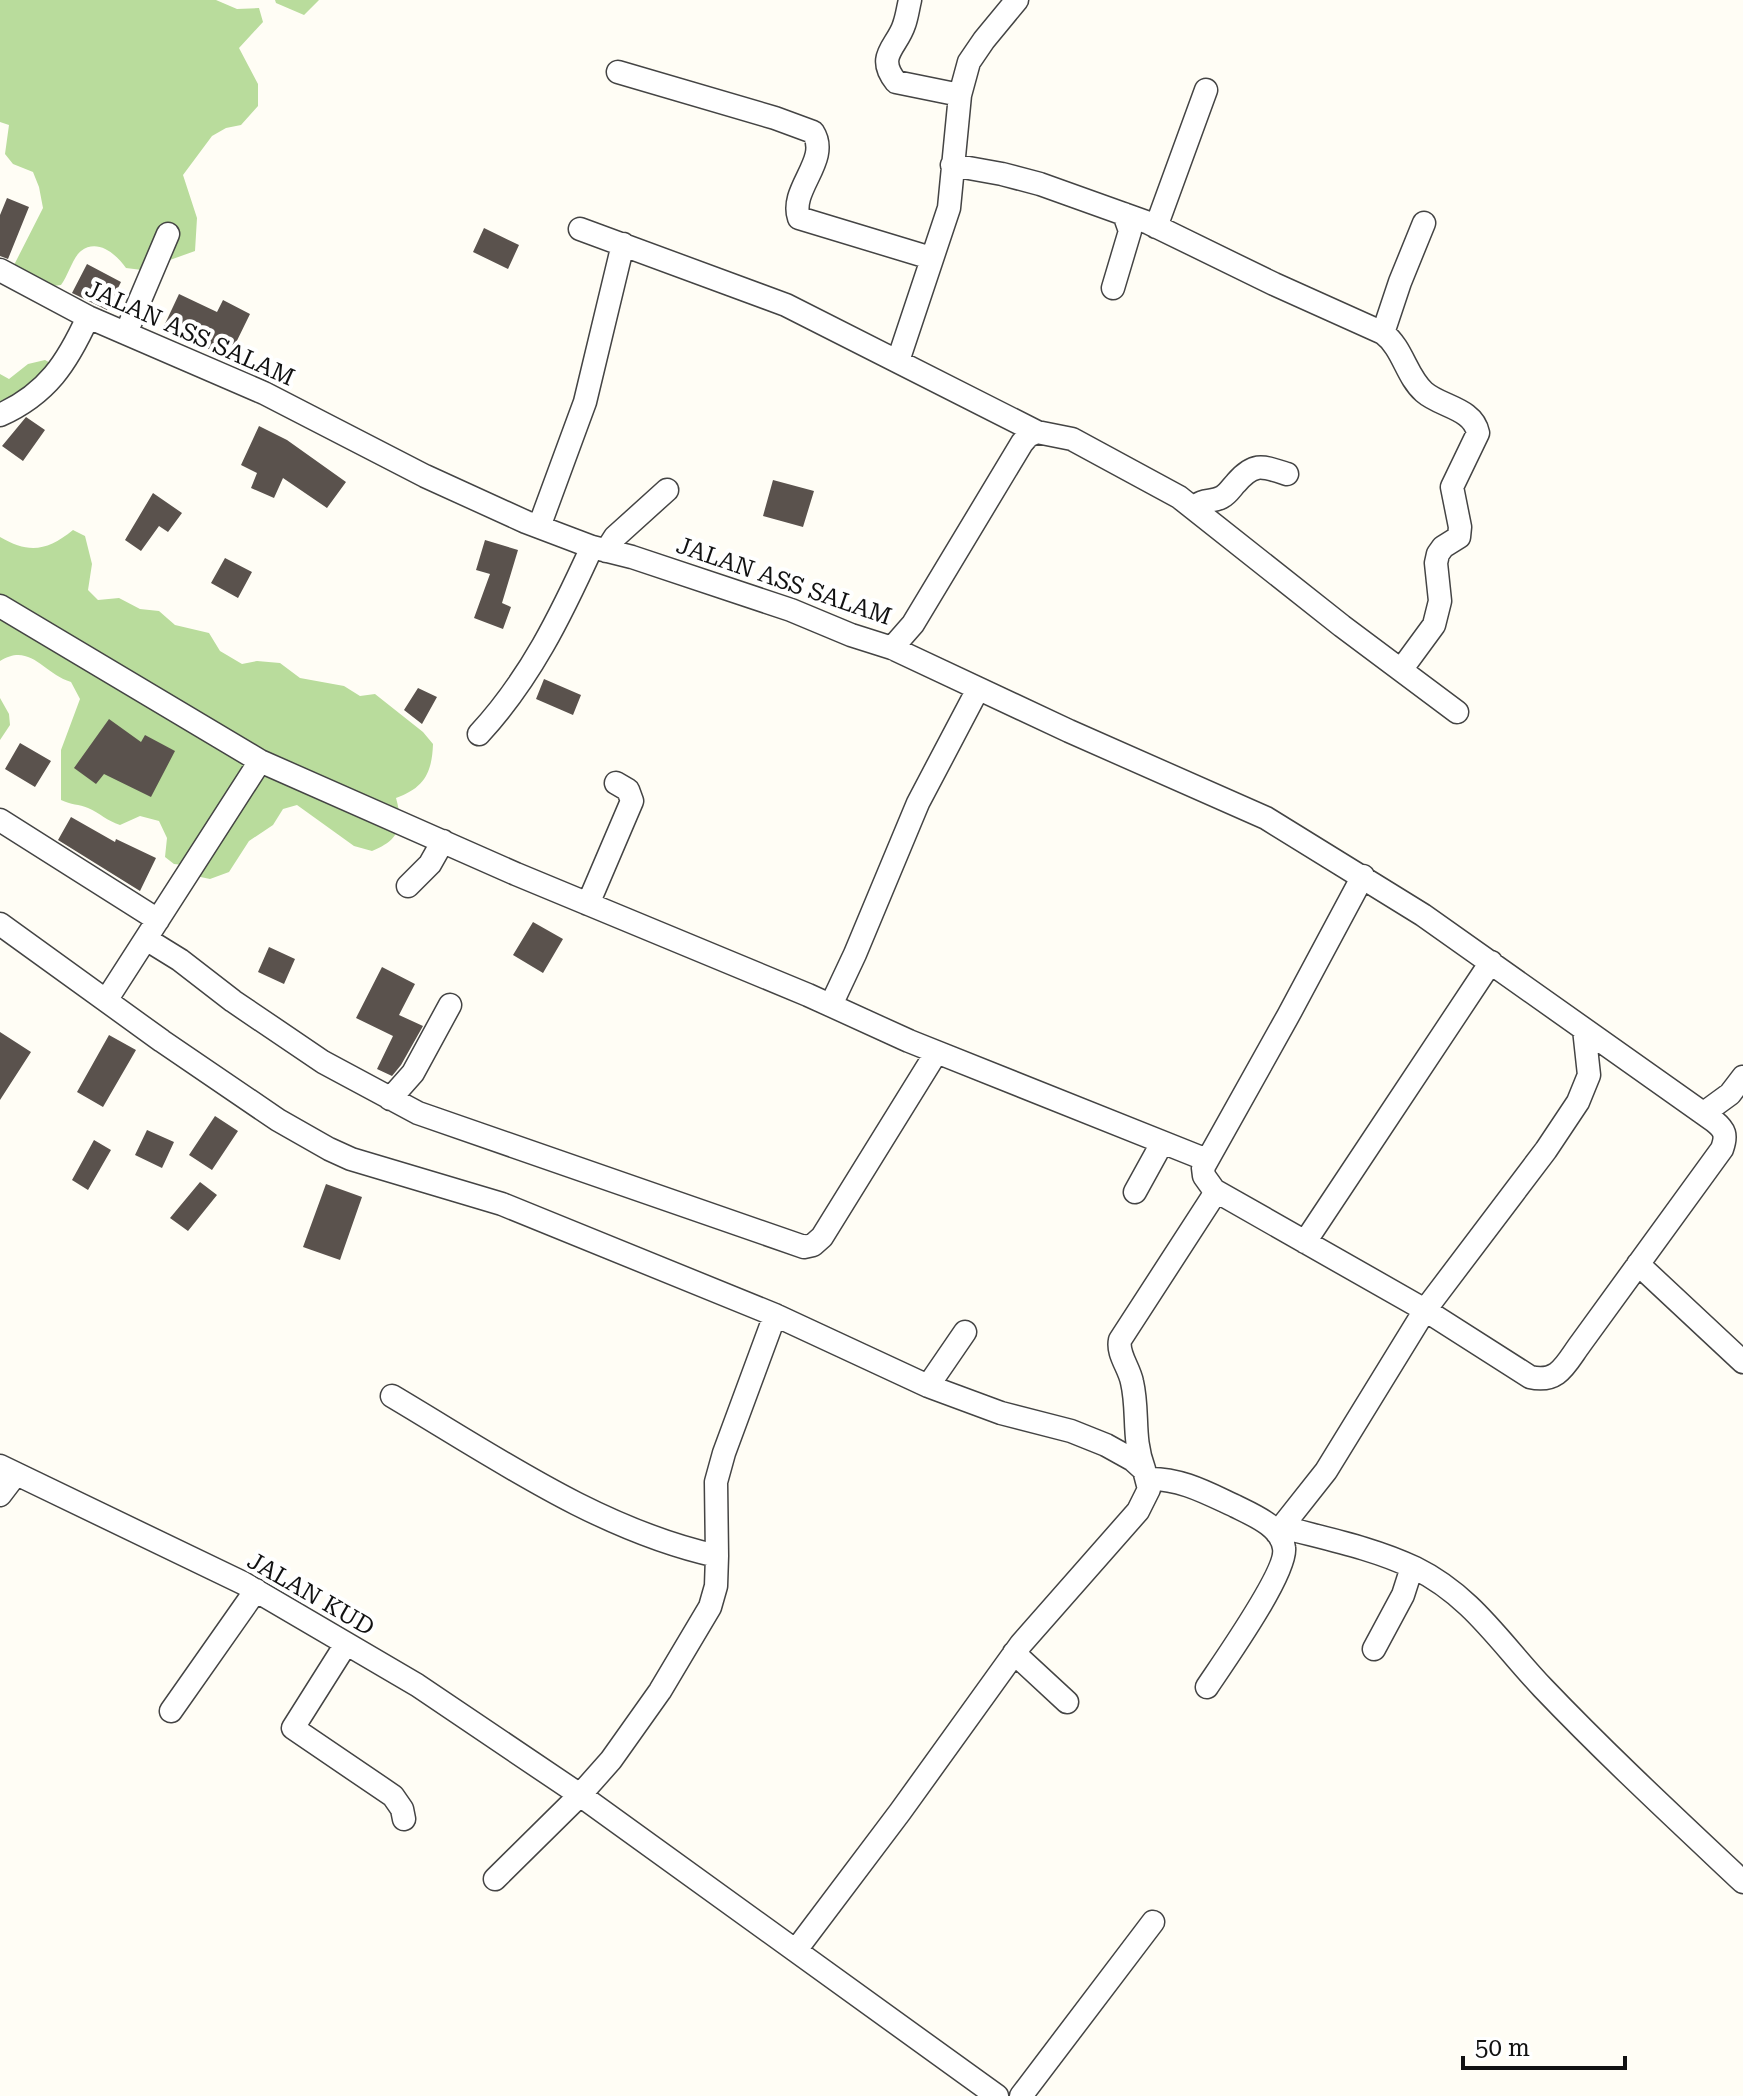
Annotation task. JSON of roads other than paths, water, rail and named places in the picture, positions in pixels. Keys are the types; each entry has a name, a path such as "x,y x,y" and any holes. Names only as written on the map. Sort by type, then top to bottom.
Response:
{"street":[{"path":"910,0 904,28 889,49 891,76 896,82 960,95"},
{"path":"898,361 949,208 960,95 969,62 1017,0"},
{"path":"618,72 813,132 819,149 799,199 799,218 931,258"},
{"path":"1156,227 1206,90"},
{"path":"952,165 1040,184 1124,214 1383,333 1396,347 1424,392 1477,424 1478,433 1452,487 1459,537 1438,554 1440,601 1434,625 1401,670"},
{"path":"1113,288 1130,231 1124,214"},
{"path":"1383,333 1424,223"},
{"path":"580,229 786,305 1037,432 1072,439 1168,491 1457,712"},
{"path":"126,333 168,234"},
{"path":"539,527 585,402 623,244"},
{"name":"JALAN ASS SALAM","path":"0,270 88,317 264,393 425,476 539,527 791,610 839,631 892,648 913,624 1022,443 1037,432"},
{"path":"0,415 36,395 56,373 76,344 88,317"},
{"path":"1193,508 1204,500 1220,499 1248,470 1257,467 1287,474"},
{"path":"479,734 505,705 538,657 599,549 667,490"},
{"path":"0,606 260,761 588,904 831,1005 936,1053 1207,1160"},
{"path":"892,648 1266,818 1363,876 1734,1132 1726,1138 1722,1149 1557,1375 1548,1379 1530,1377 1425,1310 1214,1190 1204,1176 1203,1168 1207,1160 1363,876"},
{"path":"831,1005 918,803 978,689"},
{"path":"107,999 260,761"},
{"path":"588,904 632,801 628,790 616,783"},
{"path":"0,820 152,930 180,960 233,1001 304,1050 390,1099 418,1113 804,1247 813,1245 822,1237 936,1053"},
{"path":"408,886 430,864 443,841"},
{"path":"0,924 278,1120 351,1159 502,1204 775,1315 928,1386 1001,1413 1071,1431 1133,1460 1146,1475 1190,1485 1280,1530 1340,1541 1412,1567 1469,1605 1493,1628 1541,1686 1622,1769 1743,1882"},
{"path":"1305,1242 1491,962"},
{"path":"390,1099 413,1073 450,1005"},
{"path":"1280,1530 1331,1463 1425,1310 1546,1150 1578,1102 1589,1075 1584,1029"},
{"path":"1704,1113 1730,1094 1743,1077"},
{"path":"1135,1192 1162,1143"},
{"path":"796,1950 1014,1653 1047,1611 1138,1511 1149,1489 1137,1452 1132,1381 1119,1347 1120,1340 1212,1198 1214,1190"},
{"path":"1638,1264 1743,1362"},
{"path":"495,1879 580,1795 636,1726 710,1607 716,1586 716,1482 775,1315"},
{"path":"928,1386 965,1332"},
{"path":"392,1396 491,1456 585,1507 635,1530 717,1556"},
{"path":"0,1495 8,1470"},
{"name":"JALAN KUD","path":"8,1470 256,1590 417,1685 580,1795 796,1950 916,2039 969,2086 997,2096"},
{"path":"1207,1687 1267,1593 1282,1563 1284,1546 1280,1530"},
{"path":"1374,1649 1403,1595 1412,1567"},
{"path":"171,1711 256,1590"},
{"path":"346,1644 293,1728 393,1796 402,1809 404,1819"},
{"path":"1014,1653 1067,1702"},
{"path":"1021,2096 1153,1922"}]}
